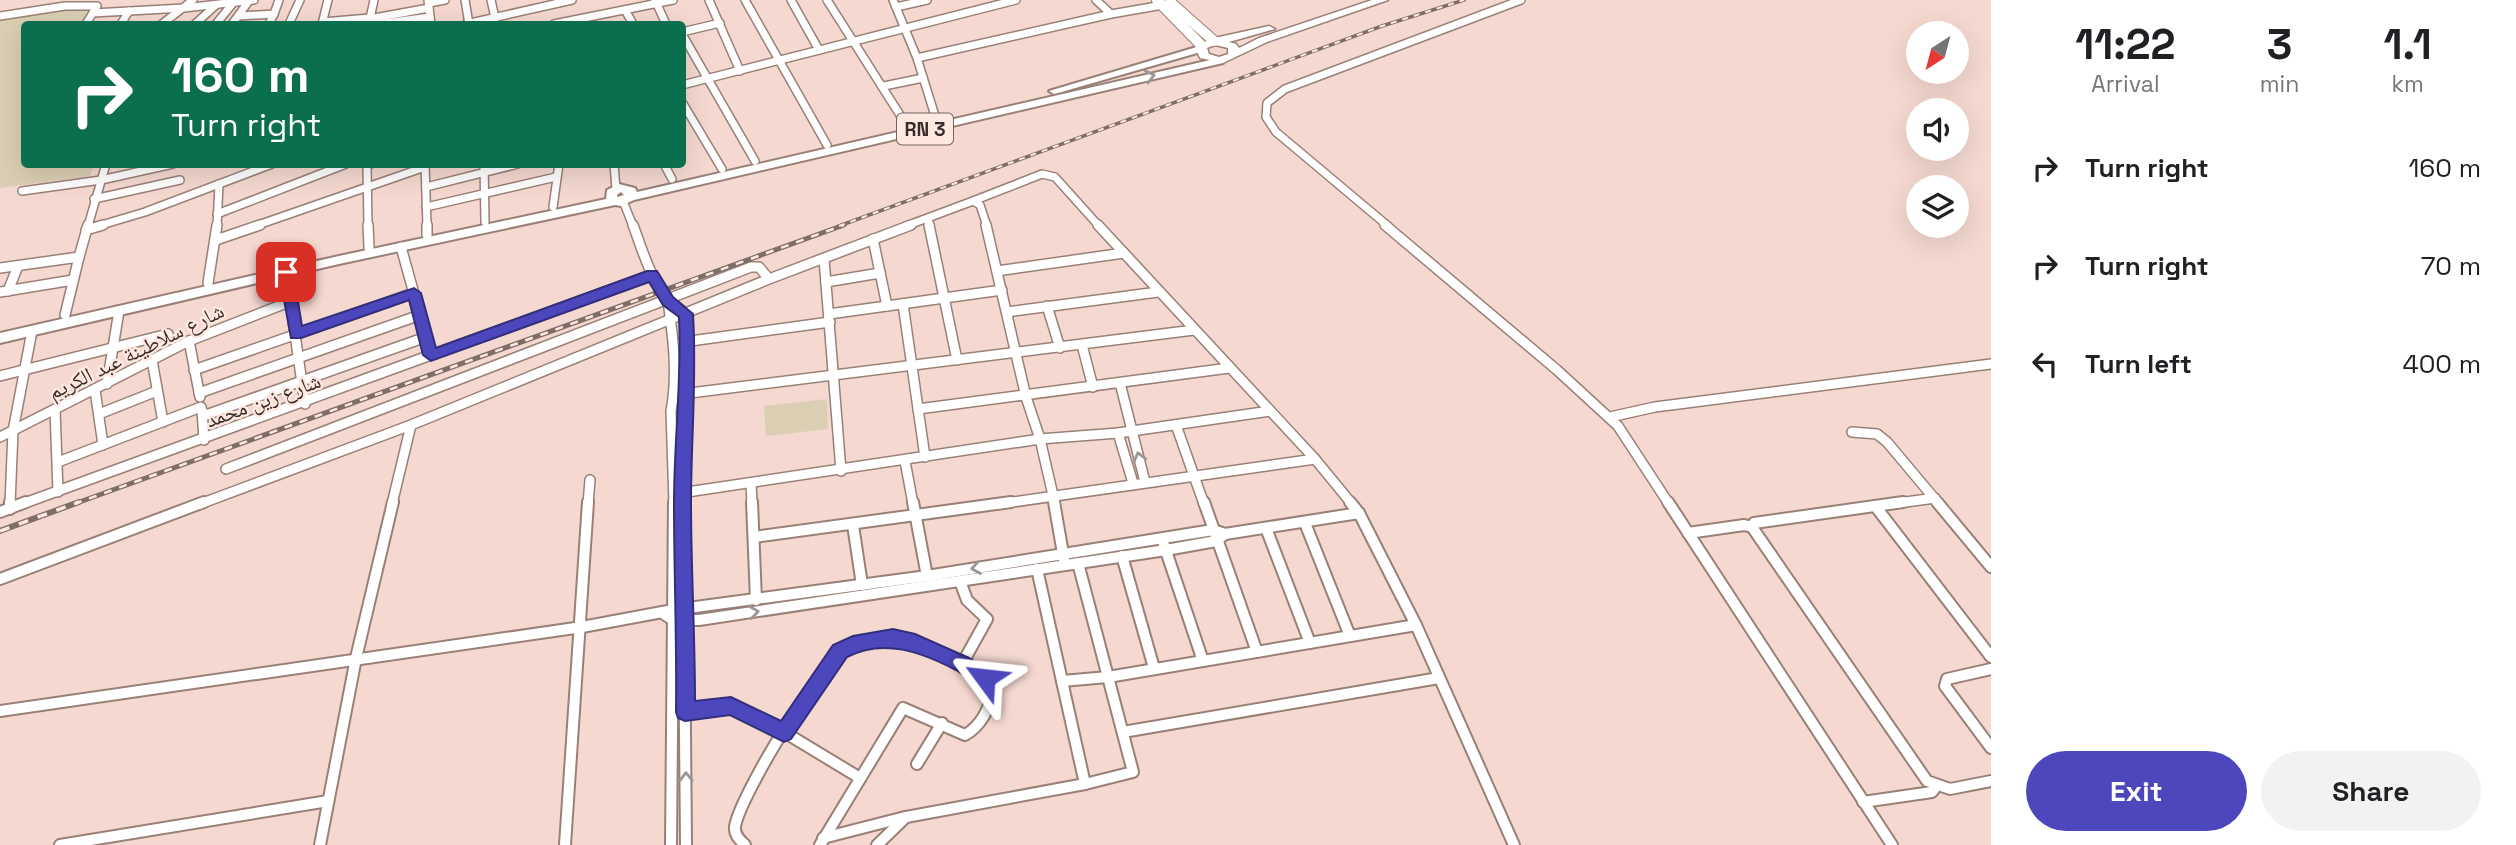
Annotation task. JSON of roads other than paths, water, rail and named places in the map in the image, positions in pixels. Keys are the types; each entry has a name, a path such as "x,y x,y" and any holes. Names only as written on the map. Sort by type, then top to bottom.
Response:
{"highway":[{"path":"1362,0 1289,24 1201,47 1204,56 1219,61 1231,58 1263,40 1382,0"},
{"path":"1216,41 1231,46 1235,54"}],"main road":[{"path":"1163,2 1216,41"},
{"path":"1163,2 1201,47"},
{"name":"RN 3","path":"0,328 553,207 620,195 672,179 1056,90 1201,47"},
{"name":"RN 3","path":"0,338 1219,61"}],"street":[{"path":"0,16 79,0 97,6 88,21"},
{"path":"145,10 155,0"},
{"path":"166,21 193,0"},
{"path":"93,13 184,8 252,0"},
{"path":"235,21 252,0"},
{"path":"270,21 279,0"},
{"path":"290,21 300,0"},
{"path":"323,21 328,0"},
{"path":"374,0 369,20 445,0"},
{"path":"465,0 467,21"},
{"path":"491,0 495,18"},
{"path":"520,0 523,11"},
{"path":"481,21 572,0"},
{"path":"572,21 673,0"},
{"path":"709,0 740,71"},
{"path":"746,0 777,61 827,145"},
{"path":"791,0 819,50"},
{"path":"827,0 907,126"},
{"path":"927,0 895,4 917,58 936,119"},
{"path":"686,84 1016,0"},
{"path":"1096,0 1111,14"},
{"path":"1521,0 1285,89 1270,99 1265,114 1276,132 1610,417 1629,440 1892,845"},
{"path":"555,2 558,21"},
{"path":"655,2 664,21"},
{"path":"917,58 1163,2"},
{"path":"218,21 233,3"},
{"path":"429,4 431,21"},
{"path":"198,21 216,5"},
{"path":"625,10 631,21"},
{"path":"123,21 129,12"},
{"path":"239,16 274,14"},
{"path":"591,17 593,21"},
{"path":"686,32 720,23"},
{"path":"686,40 755,161"},
{"path":"884,86 923,78"},
{"path":"686,109 722,169"},
{"path":"65,315 94,199 105,168"},
{"path":"22,191 101,180 155,168"},
{"path":"86,230 145,212 261,168"},
{"path":"217,214 336,168"},
{"path":"369,168 369,248"},
{"path":"216,240 420,168"},
{"path":"425,168 427,235"},
{"path":"426,187 485,168 485,222"},
{"path":"553,207 558,168"},
{"path":"615,168 620,195 652,275 667,300 680,395"},
{"path":"666,168 672,179"},
{"path":"0,579 411,425 769,279 1035,176 1051,175 1315,459 1359,513 1416,625 1514,845"},
{"path":"426,206 556,177"},
{"path":"94,199 180,180"},
{"path":"208,283 216,240 219,184"},
{"path":"973,201 980,205 984,215 1026,397 1040,439 1053,495 1064,560"},
{"path":"928,218 957,360"},
{"path":"873,239 887,306"},
{"path":"401,247 431,355"},
{"path":"997,271 1124,253"},
{"path":"0,268 79,257"},
{"path":"824,259 841,471"},
{"path":"4,291 18,266"},
{"path":"226,469 751,267 759,267 769,279"},
{"path":"286,272 305,404"},
{"path":"827,282 880,273"},
{"name":"شارع زين محمد","path":"0,512 305,404 652,275"},
{"path":"4,291 73,280"},
{"path":"674,342 830,318 887,306 1002,290"},
{"path":"1007,312 1158,292"},
{"path":"194,370 414,293"},
{"path":"667,300 686,314"},
{"name":"شارع سلاطينة عبد الكريم","path":"0,438 189,341 289,302"},
{"path":"903,304 925,457"},
{"path":"1047,306 1060,348"},
{"path":"107,384 119,311"},
{"path":"686,314 687,342 680,395 671,411 686,615 686,845"},
{"path":"199,393 420,315"},
{"path":"680,395 1194,330"},
{"path":"10,509 13,430 32,331"},
{"path":"0,376 168,334"},
{"path":"58,463 163,422 301,381 426,337"},
{"path":"189,341 202,412 204,440"},
{"path":"1082,345 1093,387"},
{"path":"152,360 163,422"},
{"path":"1610,417 1655,407 1991,364"},
{"path":"918,409 1026,397 1229,368"},
{"path":"1120,383 1145,482"},
{"path":"95,390 103,445"},
{"path":"99,414 157,391"},
{"path":"55,409 58,492"},
{"path":"678,493 841,471 1040,439 1118,433 1270,411"},
{"path":"320,845 356,658 411,425"},
{"path":"1176,425 1213,530 1221,537 1257,652"},
{"path":"1852,432 1877,434 1888,442 1991,567"},
{"path":"1118,433 1133,483"},
{"path":"754,537 1315,459"},
{"path":"905,461 927,576"},
{"path":"565,845 590,480"},
{"path":"751,483 756,600"},
{"path":"671,845 670,615 678,493"},
{"path":"1752,527 1754,523 1935,498"},
{"path":"1876,507 1991,657"},
{"path":"686,615 756,600 1064,560 1359,513"},
{"path":"1304,523 1350,636"},
{"path":"853,525 862,585"},
{"path":"1688,533 1744,525 1752,527 1914,765 1935,788 1948,790 1991,781"},
{"path":"1266,528 1310,643"},
{"path":"0,711 670,615 960,581 1037,569 1064,560 1078,563 1122,556 1213,530"},
{"path":"1164,545 1203,661"},
{"path":"1122,556 1154,668"},
{"path":"822,842 906,817 1085,785 1133,772 1078,563"},
{"path":"1037,569 1085,785"},
{"path":"960,581 969,603 987,619 962,664"},
{"path":"1062,681 1108,677 1416,625"},
{"path":"745,845 736,835 735,827 741,807 784,732 834,657 844,648 893,638 902,639 962,664 985,678 993,694 970,734 965,735 903,708 822,842"},
{"path":"1991,669 1947,679 1945,686 1991,748"},
{"path":"1123,732 1439,678"},
{"path":"685,712 731,706 784,732 860,778"},
{"path":"918,764 942,723"},
{"path":"1863,802 1932,792 1935,788"},
{"path":"60,845 328,801"},
{"path":"877,845 906,817"}],"railway":[{"path":"839,226 1382,26 1464,0"},
{"path":"74,504 844,225"},
{"path":"0,531 79,502"}]}
